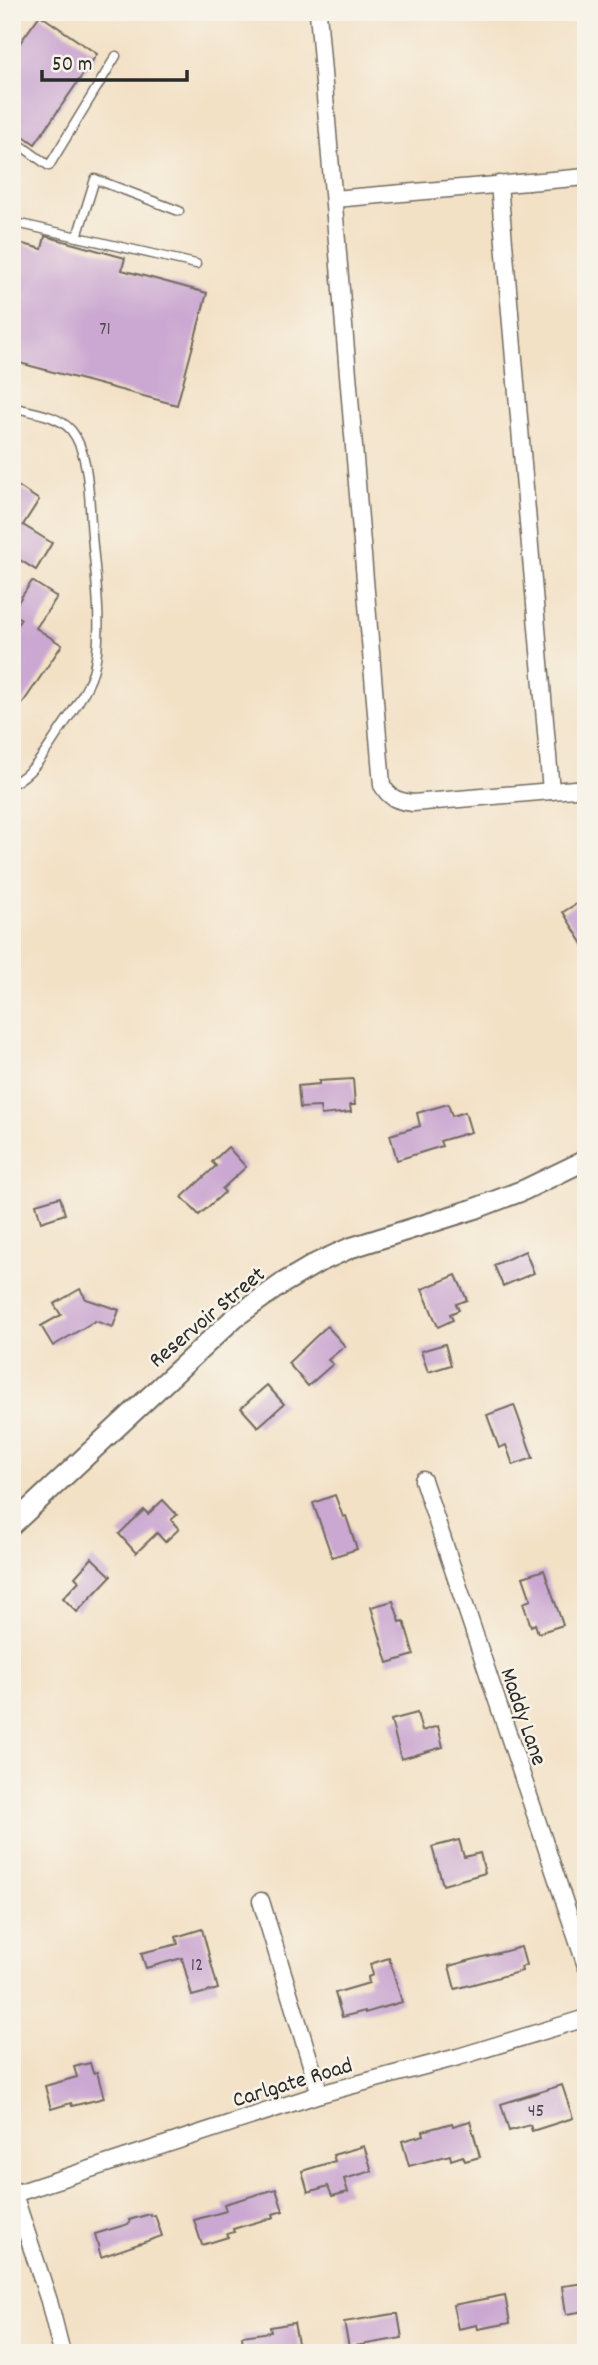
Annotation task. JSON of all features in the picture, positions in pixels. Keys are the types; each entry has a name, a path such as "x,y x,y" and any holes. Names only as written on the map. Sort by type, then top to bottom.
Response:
{"street":[{"path":"318,12 382,785 388,795 399,801 413,803 586,789"},
{"path":"334,199 586,177"},
{"path":"499,184 551,791"},
{"name":"Reservoir Street","path":"12,1525 234,1318 283,1283 350,1248 474,1209 524,1190 586,1160"},
{"name":"Maddy Lane","path":"423,1480 586,1966"},
{"path":"261,1901 320,2094"},
{"name":"Carlgate Road","path":"13,2191 320,2094 458,2057 586,2018"},
{"path":"13,2191 49,2301 62,2353"}],"lane":[{"path":"12,139 49,166 116,57"},
{"path":"77,237 95,179 178,211"},
{"path":"12,222 196,264"},
{"path":"12,407 53,418 69,428 78,440 89,495 99,644 91,677 77,706 37,765 24,778 12,784"}],"building":[{"path":"40,15 97,54 35,144 12,128 12,54"},
{"path":"45,236 125,258 122,270 207,293 177,405 12,361 12,241 42,249"},
{"path":"12,482 39,500 23,525 52,543 36,570 12,555"},
{"path":"32,581 57,597 36,628 62,645 12,719 12,632 21,619 12,611"},
{"path":"586,898 586,949 563,912"},
{"path":"353,1079 355,1105 350,1105 351,1112 321,1115 320,1107 300,1108 298,1086 319,1084 319,1081"},
{"path":"448,1104 452,1116 465,1112 471,1132 440,1141 442,1146 397,1160 390,1135 420,1126 417,1113"},
{"path":"228,1147 246,1167 222,1189 225,1192 199,1215 182,1197 216,1166 212,1162"},
{"path":"60,1197 65,1214 41,1222 36,1204"},
{"path":"525,1251 534,1273 503,1286 494,1265"},
{"path":"456,1275 467,1300 456,1304 459,1310 450,1314 453,1320 438,1327 422,1289"},
{"path":"80,1289 86,1299 119,1310 113,1327 95,1321 53,1346 41,1326 61,1315 54,1304"},
{"path":"327,1326 345,1346 328,1360 333,1364 308,1386 288,1363"},
{"path":"445,1344 451,1365 428,1372 421,1351"},
{"path":"267,1385 284,1404 258,1427 241,1408"},
{"path":"514,1405 533,1458 513,1465 506,1445 499,1448 487,1415"},
{"path":"335,1495 343,1517 346,1516 357,1549 332,1557 313,1503"},
{"path":"163,1500 177,1515 171,1520 179,1529 165,1542 157,1533 136,1553 119,1534 144,1510 148,1514"},
{"path":"92,1558 111,1576 77,1612 63,1598 79,1581 75,1577"},
{"path":"544,1570 563,1625 538,1633 535,1624 531,1626 523,1603 531,1600 523,1577"},
{"path":"393,1601 400,1622 404,1621 414,1655 388,1663 371,1607"},
{"path":"417,1713 422,1731 438,1726 443,1747 401,1759 391,1720"},
{"path":"459,1840 464,1857 480,1853 485,1873 443,1885 432,1847"},
{"path":"202,1929 218,1989 192,1996 182,1958 146,1968 141,1953 178,1944 176,1937"},
{"path":"521,1947 526,1965 521,1967 522,1971 455,1989 449,1966"},
{"path":"389,1958 402,2002 342,2017 335,1993 369,1983 368,1977 373,1975 370,1964"},
{"path":"90,2063 93,2073 97,2072 104,2098 51,2109 45,2086 77,2077 74,2067"},
{"path":"562,2085 573,2118 532,2131 530,2125 509,2131 501,2104"},
{"path":"470,2121 480,2157 465,2161 463,2156 451,2160 450,2155 409,2166 402,2141 424,2135 423,2131"},
{"path":"364,2146 372,2171 344,2179 348,2192 332,2196 328,2186 308,2192 302,2171 335,2161 333,2155"},
{"path":"276,2189 283,2211 273,2214 274,2217 233,2229 234,2232 227,2234 228,2237 202,2245 194,2220 226,2211 224,2204"},
{"path":"150,2214 155,2215 162,2236 101,2257 95,2234"},
{"path":"586,2283 586,2311 566,2314 562,2286"},
{"path":"505,2295 510,2323 478,2329 477,2325 458,2329 453,2305"},
{"path":"398,2314 402,2338 349,2347 344,2322"},
{"path":"294,2323 300,2353 244,2353 242,2336 271,2332 270,2327"}]}
